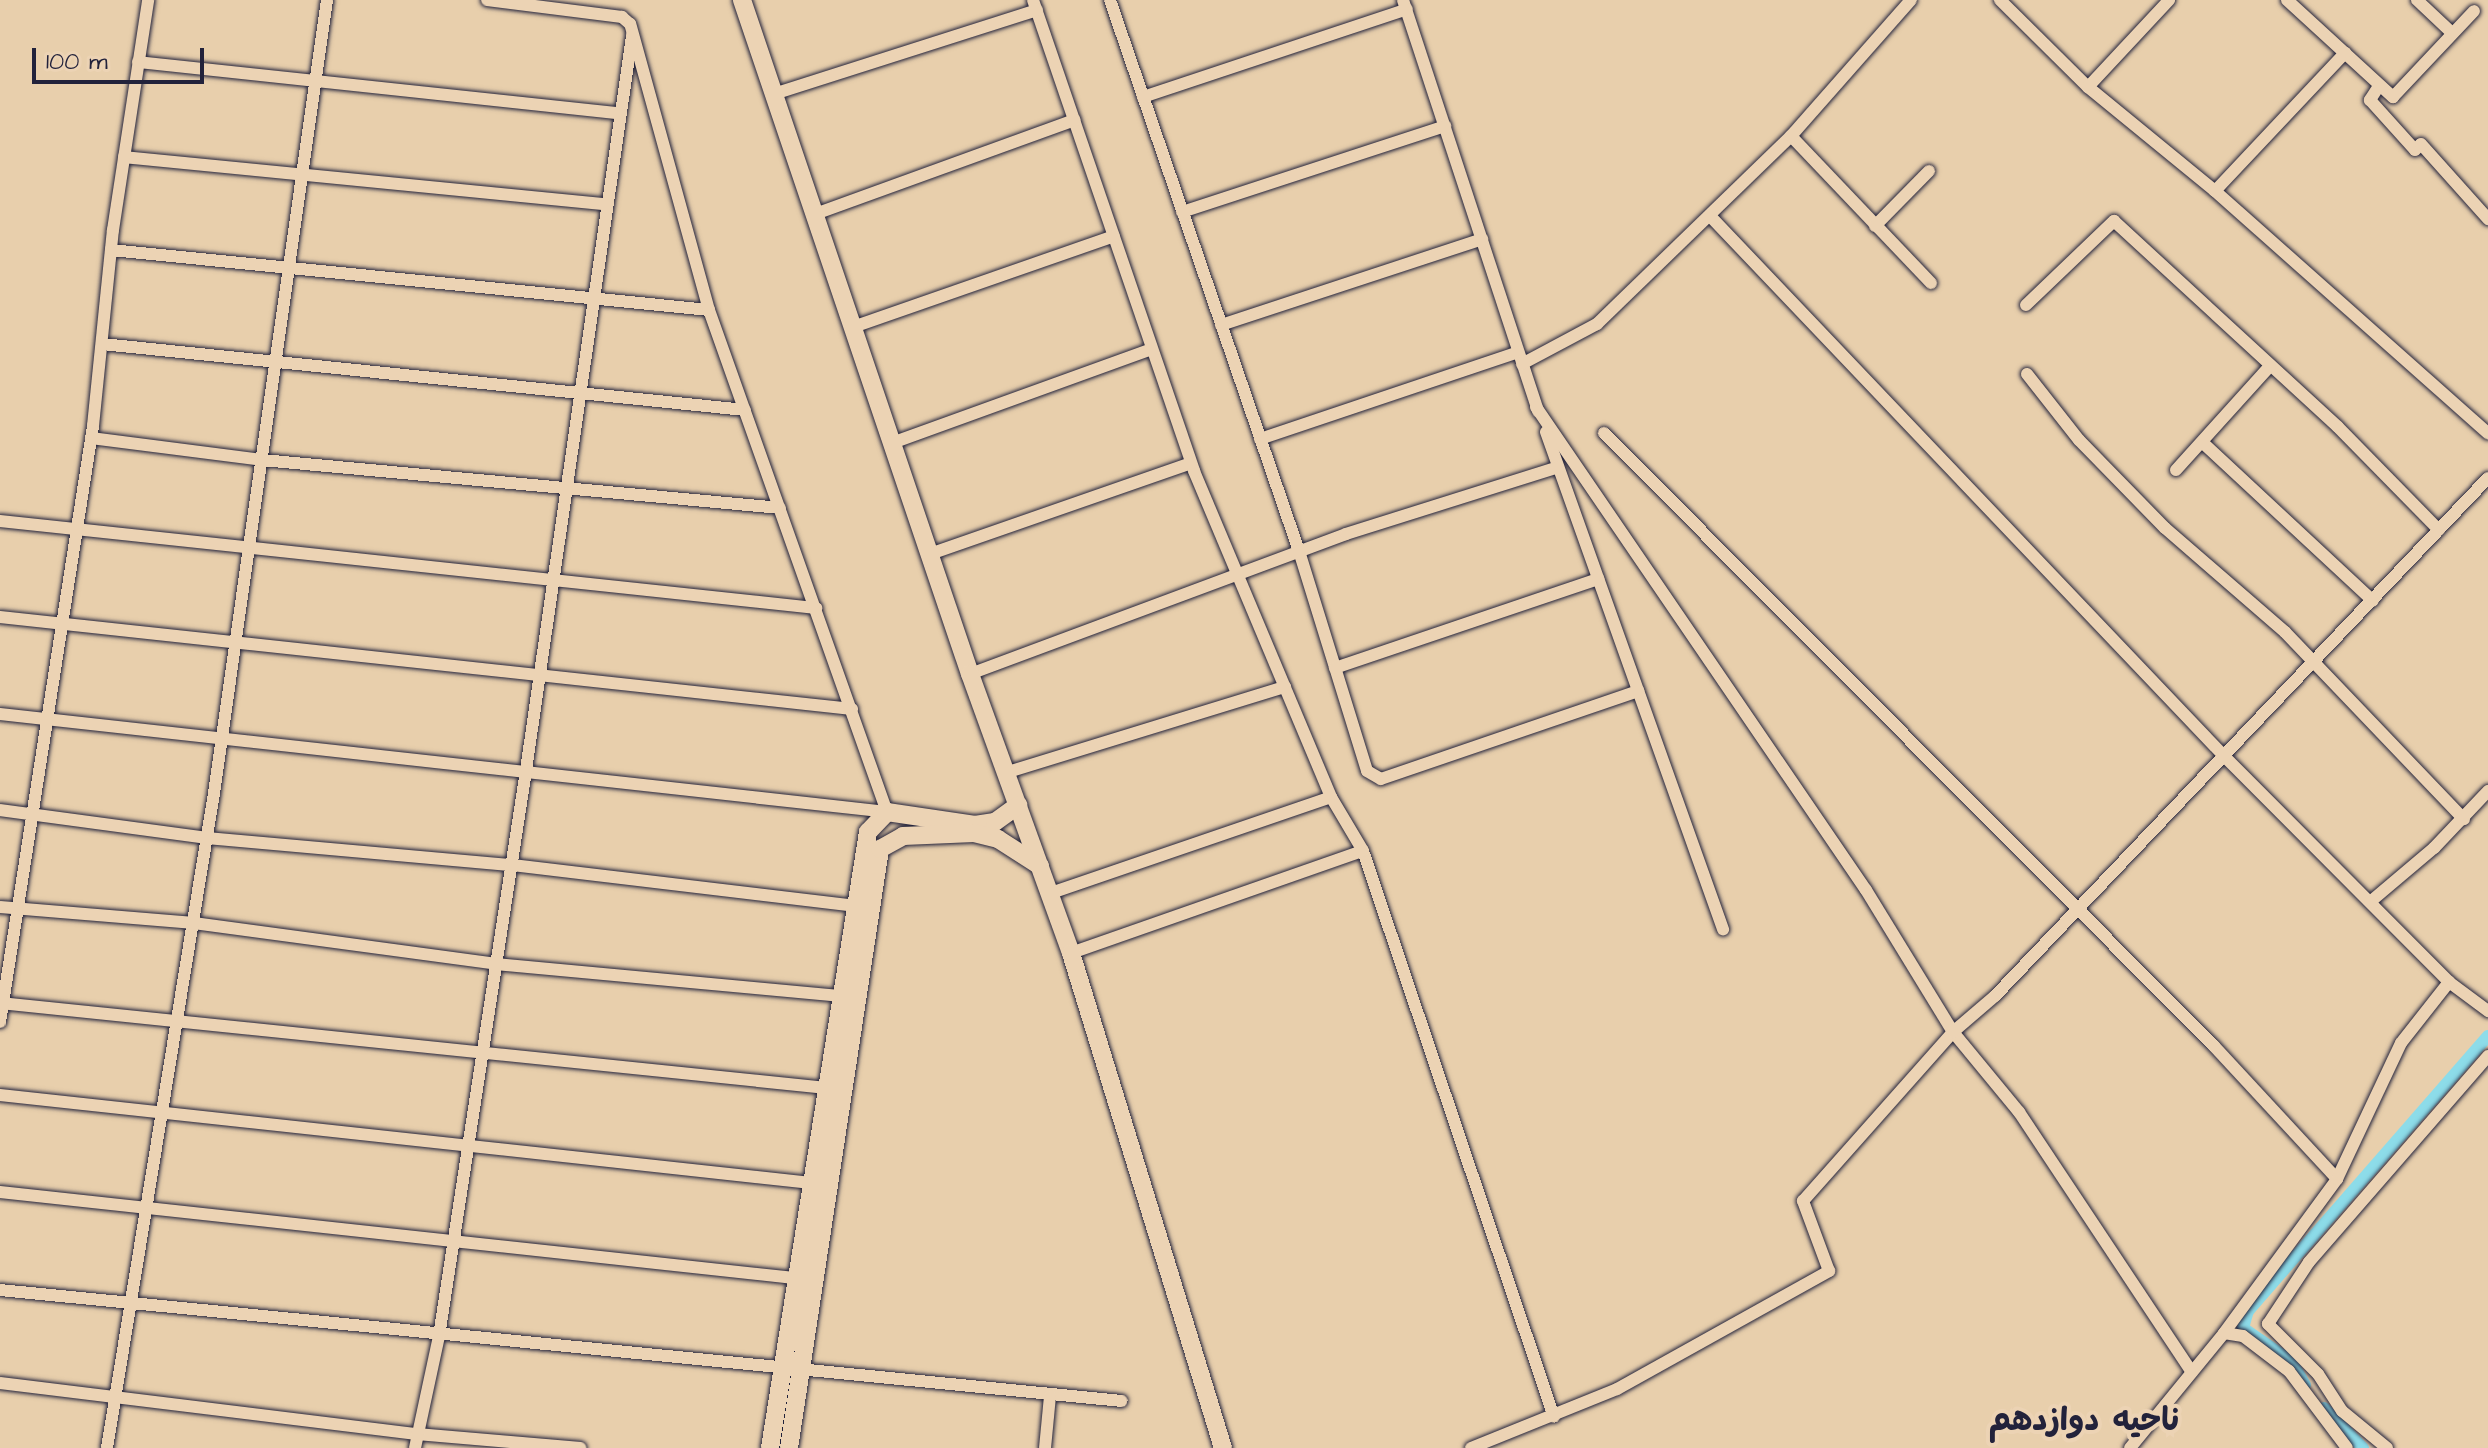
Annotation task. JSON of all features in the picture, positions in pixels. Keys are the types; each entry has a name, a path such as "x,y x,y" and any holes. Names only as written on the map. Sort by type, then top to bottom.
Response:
{"street":[{"path":"0,1022 91,438 111,250 148,0"},
{"path":"107,1448 114,1395 134,1302 207,838 327,0"},
{"path":"487,0 622,17 633,31 709,310 887,812"},
{"path":"742,0 970,674 1071,953 1223,1448"},
{"path":"1110,0 1299,551 1367,771 1381,779 1638,691"},
{"path":"1260,439 1520,358 1597,324 1711,217 1791,136 1911,0"},
{"path":"2000,0 2088,87 2215,191 2488,433"},
{"path":"2088,87 2169,0"},
{"path":"2287,0 2393,97 2474,11"},
{"path":"2417,0 2452,33"},
{"path":"774,94 1035,5 1191,463 1331,797 1363,851 1554,1417"},
{"path":"1143,97 1405,5 1536,407 1723,929"},
{"path":"415,1448 439,1336 512,865 633,31"},
{"path":"2215,191 2345,53"},
{"path":"138,62 619,113"},
{"path":"2379,86 2370,100 2415,150 2421,144 2488,219"},
{"path":"815,214 1074,120"},
{"path":"1182,212 1445,126"},
{"path":"1791,136 1931,283"},
{"path":"124,157 607,204"},
{"path":"1875,226 1929,171"},
{"path":"1711,217 2223,755 2449,982 2487,1010"},
{"path":"2026,305 2114,221 2270,366 2439,530"},
{"path":"853,327 1114,236"},
{"path":"1221,325 1482,239"},
{"path":"111,250 709,310"},
{"path":"102,344 745,410"},
{"path":"892,443 1152,349"},
{"path":"2176,470 2270,366"},
{"path":"2027,374 2079,440 2165,528 2312,662 2464,819"},
{"path":"1536,407 1866,890 1953,1032 2019,1112 2192,1372"},
{"path":"1604,433 2074,907 2337,1179"},
{"path":"91,438 262,460 780,508"},
{"path":"2202,442 2373,601"},
{"path":"930,554 1191,463"},
{"path":"970,674 1299,551 1558,467"},
{"path":"1471,1448 1617,1389 1829,1271 1803,1201 1953,1032 1995,996 2074,907 2373,601 2488,478"},
{"path":"0,521 816,608"},
{"path":"1335,668 1598,579"},
{"path":"0,617 852,709"},
{"path":"1008,772 1285,687"},
{"path":"0,714 526,770 975,825 995,822 1018,805"},
{"path":"2370,902 2464,819 2488,791"},
{"path":"1051,893 1331,797"},
{"path":"0,810 207,838 512,865 855,906"},
{"path":"789,1448 794,1278 868,832 887,812"},
{"path":"770,1448 790,1370 880,849 903,836 974,833 998,839 1040,866"},
{"path":"1071,953 1363,851"},
{"path":"0,907 194,923 496,964 842,996"},
{"path":"2130,1448 2224,1333 2337,1179 2401,1043 2449,982"},
{"path":"1,1003 179,1019 482,1055 827,1088"},
{"path":"2387,1448 2342,1411 2318,1374 2268,1324 2309,1262 2488,1056"},
{"path":"0,1095 811,1183"},
{"path":"0,1192 148,1211 794,1278"},
{"path":"0,1290 439,1336 1122,1401"},
{"path":"2224,1333 2243,1336 2289,1371 2347,1448"},
{"path":"0,1383 417,1434 580,1448"},
{"path":"1045,1448 1050,1396"}],"waterway":[{"path":"2305,1385 2291,1361 2243,1328 2248,1311 2488,1036"},
{"path":"2324,1408 2363,1448"}],"district":[{"name":"ناحیه دوازدهم","path":"2084,1421"}]}
